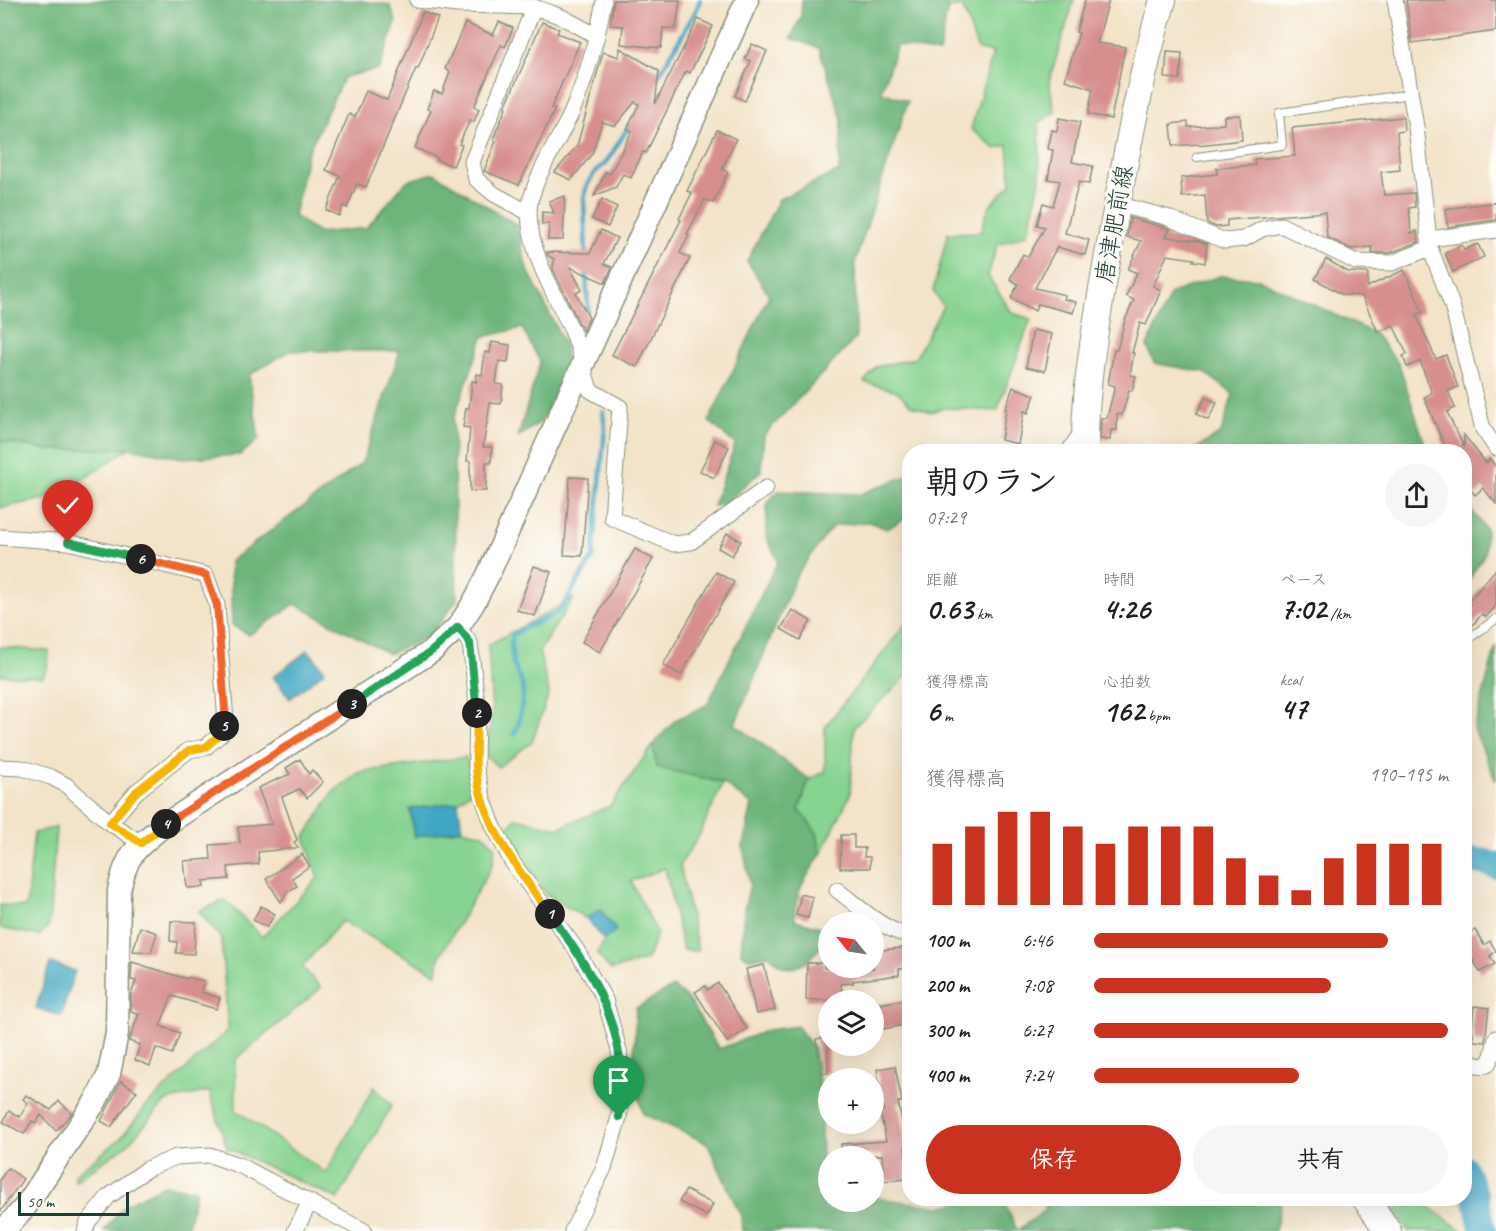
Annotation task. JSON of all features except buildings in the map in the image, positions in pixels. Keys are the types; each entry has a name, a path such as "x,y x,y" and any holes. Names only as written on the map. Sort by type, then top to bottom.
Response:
{"main road":[{"name":"唐津肥前線","path":"1085,442 1087,386 1117,204 1137,99 1163,0"},
{"path":"1371,1206 1388,1231"}],"street":[{"path":"417,0 457,5 534,7 562,17 597,36"},
{"path":"604,0 597,36 572,112 533,194 529,213 534,248 541,269 574,336 590,390 620,407 612,518 674,544 691,542 766,488"},
{"path":"1,1231 25,1207 94,1102 109,1074 117,1033 119,891 123,869 130,856 141,843 181,814 432,651 458,627 488,575 747,0"},
{"path":"1395,0 1411,94 1430,244 1452,305 1484,429 1496,448"},
{"path":"529,213 495,194 477,179 472,162 534,7"},
{"path":"1117,204 1166,217 1225,241 1244,239 1262,229 1281,225 1356,262 1392,263 1430,244 1496,230"},
{"path":"0,537 68,542 206,575 217,605 226,722 220,734 206,747 189,750 136,792 110,823"},
{"path":"458,627 470,643 477,703 476,769 486,807 512,862 576,949 605,1000 619,1050 622,1082 619,1117 604,1168 572,1231"},
{"path":"0,767 22,768 51,777 66,785 110,823 141,843"},
{"path":"837,890 874,918 902,934"},
{"path":"1472,1063 1478,1066 1487,1065 1492,1056 1496,1038"},
{"path":"85,1231 88,1222 108,1197 147,1169 176,1157 210,1155 241,1166 364,1231"},
{"path":"295,1231 310,1202"}],"lane":[{"path":"1197,157 1282,145 1279,113 1411,94"},
{"path":"1069,444 1074,437 1085,442"},
{"path":"1472,636 1496,620"}],"green space":[{"path":"0,0 356,0 390,5 396,22 379,69 344,77 307,154 294,216 319,233 366,228 407,181 434,173 517,225 526,266 564,343 567,367 542,421 518,437 540,362 522,328 483,337 453,420 457,600 430,636 389,654 295,604 249,635 232,625 230,561 362,463 400,351 290,351 249,375 259,439 240,455 183,458 129,448 48,450 0,441"},
{"path":"802,0 940,0 948,8 939,53 897,45 881,92 908,101 855,262 856,338 764,435 761,471 724,504 713,506 735,444 709,421 769,295 747,261 779,199 839,171 842,119 819,48 791,38 801,16"},
{"path":"940,0 1074,0 1049,81 1055,112 1039,123 1040,179 1028,234 997,245 988,276 1012,313 1031,319 997,411 943,408 931,412 911,405 897,391 864,382 876,367 915,358 943,306 933,291 948,233 980,232 990,205 1011,184 1008,145 996,149 971,129 993,52 978,50 962,6 948,8"},
{"path":"1220,276 1259,279 1374,333 1399,364 1425,444 1203,444 1221,433 1233,394 1204,372 1154,363 1147,346 1171,293"},
{"path":"0,441 48,450 129,448 59,496 0,508"},
{"path":"902,478 902,520 887,529 869,522 833,526 797,574 735,724 809,779 799,810 817,833 821,854 798,894 795,920 818,926 818,950 803,964 791,968 785,967 769,955 750,959 741,953 744,909 750,885 743,846 752,805 723,783 656,767 653,745 675,720 707,705 778,561 766,537 767,503 778,491 860,494"},
{"path":"1472,511 1486,529 1485,553 1472,575"},
{"path":"574,598 539,651 549,693 532,742 498,767 486,756 492,710 488,645"},
{"path":"902,628 902,681 854,727 850,795 821,854 817,833 799,810 809,779 825,772 825,727"},
{"path":"1496,646 1496,781 1474,729"},
{"path":"0,647 49,651 47,669 43,677 0,675"},
{"path":"653,745 656,767 723,783 700,834 680,865 698,951 683,950 665,868 631,881 657,933 647,960 611,970 597,954 604,940 616,930 600,909 587,919 546,894 507,830 515,818 559,828 610,806"},
{"path":"466,757 474,788 458,802 410,810 414,837 462,829 483,834 495,846 493,864 439,958 437,974 342,921 302,967 321,988 235,1060 236,1110 326,1173 374,1087 392,1105 338,1199 227,1148 209,1091 166,1101 127,1145 75,1181 75,1174 120,1139 147,1105 228,1030 221,938 199,911 225,900 262,937 318,878 305,837 333,792 360,772"},
{"path":"56,827 49,926 39,936 0,928 0,905 26,907 34,833"},
{"path":"673,987 688,999 719,1049 768,1030 797,1026 814,1048 818,1076 818,1134 821,1134 822,1146 818,1146 818,1212 884,1212 884,1199 902,1201 902,1206 1006,1206 1017,1230 1046,1210 1045,1206 1280,1206 1275,1231 742,1231 741,1216 707,1143 643,1114 633,1074 636,1008"},
{"path":"164,1185 196,1190 187,1231 104,1231 124,1205"},
{"path":"1391,1206 1428,1206 1462,1231 1408,1231"}],"water":[{"path":"308,650 325,671 290,699 273,677"},
{"path":"458,802 462,829 414,837 410,809"},
{"path":"600,909 616,930 604,940 587,919"},
{"path":"50,963 75,971 61,1016 36,1008"}],"waterway":[{"path":"656,80 700,0"},
{"path":"586,259 584,198 587,185 595,172 606,163 629,126"},
{"path":"586,270 588,310"},
{"path":"514,734 519,723 523,696 522,683 513,664 511,642 513,635 561,609 593,557 605,428 603,412"},
{"path":"1472,861 1496,866"},
{"path":"1472,1188 1483,1231"}],"route":[{"path":"68,542 206,575 217,605 226,722 220,734 206,747 189,750 136,792 110,823 141,843 163,826 432,651 458,627 470,643 477,703 476,769 483,798 493,825 512,862 576,949 605,1000 619,1050 622,1082 619,1117"}]}
